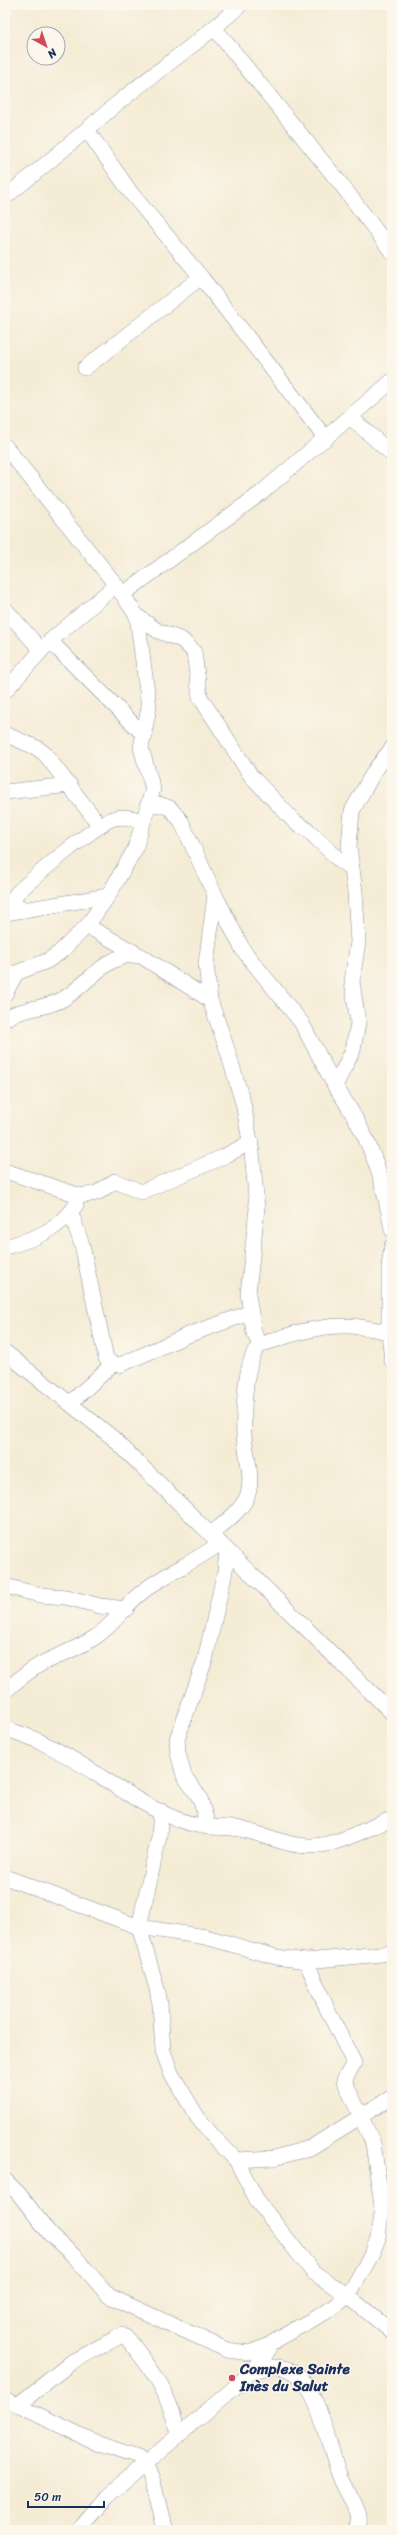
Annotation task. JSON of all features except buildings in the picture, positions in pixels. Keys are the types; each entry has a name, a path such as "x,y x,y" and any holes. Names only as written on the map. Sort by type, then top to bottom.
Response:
{"street":[{"path":"5,197 120,102 215,29 240,5"},
{"path":"215,29 344,188 392,252"},
{"path":"87,130 131,193 201,277 326,439"},
{"path":"85,368 201,277"},
{"path":"5,691 45,646 120,589 261,493 392,381"},
{"path":"350,417 392,454"},
{"path":"5,446 120,589 137,616 158,631 182,640 194,652 200,697 242,765 295,822 309,831 339,860 352,869"},
{"path":"5,609 145,736"},
{"path":"5,994 16,973 47,961 60,953 87,926 108,896 135,849 142,821 153,789 141,748 145,736 149,707 137,616"},
{"path":"5,734 37,748 45,754 100,826"},
{"path":"335,1086 353,1050 358,1023 352,981 358,942 349,846 352,811 376,770 392,748"},
{"path":"5,792 70,785"},
{"path":"147,806 159,804 170,808 181,821 215,895 243,950 301,1022 335,1086 356,1116 379,1167 392,1230"},
{"path":"24,909 14,904 13,899 18,893 50,864 100,826 114,818 132,818 142,821"},
{"path":"215,895 206,964 210,1000 243,1103 251,1142 257,1208 248,1294 249,1313 254,1334 260,1345"},
{"path":"5,913 108,896"},
{"path":"87,926 141,956 210,1000"},
{"path":"5,1019 15,1014 46,1008 63,999 100,969 121,957 132,954 141,956"},
{"path":"5,1171 81,1196 97,1193 115,1181 137,1191 144,1191 223,1157 251,1142"},
{"path":"5,1247 46,1233 71,1214 81,1196"},
{"path":"71,1214 82,1245 106,1358 113,1364 120,1365 188,1335 249,1313"},
{"path":"392,1246 389,1266 389,1332 392,1361"},
{"path":"5,1691 44,1663 78,1648 95,1637 115,1622 133,1600 156,1582 204,1555 219,1543 232,1515 247,1496 249,1484 244,1436 247,1374 251,1359 260,1345 288,1335 331,1327 349,1326 389,1332"},
{"path":"5,1352 113,1438 392,1713"},
{"path":"70,1403 113,1364"},
{"path":"208,1827 200,1798 184,1776 178,1753 177,1739 205,1660 225,1571 219,1543"},
{"path":"5,1586 40,1595 66,1596 100,1606 126,1609"},
{"path":"5,1729 36,1740 127,1794 161,1811 188,1822 208,1827 231,1827 288,1843 313,1846 351,1836 392,1819"},
{"path":"161,1811 159,1837 139,1927 158,1996 163,2051 171,2073 182,2094 211,2134 236,2160 258,2202 278,2224 299,2255 313,2272 348,2296 392,2332"},
{"path":"5,1877 139,1927 206,1937 276,1957 306,1960 392,1953"},
{"path":"306,1960 329,2013 354,2063 344,2080 362,2116 373,2143 382,2206"},
{"path":"236,2160 274,2158 310,2148 392,2097"},
{"path":"5,2180 19,2194 50,2234 75,2257 109,2296 227,2350 249,2353 270,2345 340,2304 348,2296 378,2238 382,2206 386,2194 392,2188"},
{"path":"19,2404 74,2361 122,2335 128,2339 167,2394 174,2410 178,2435"},
{"path":"79,2530 107,2497 253,2371 264,2358 270,2345"},
{"path":"253,2371 271,2366 283,2367 295,2373 306,2384 314,2400 340,2478 359,2517 356,2530"},
{"path":"5,2399 19,2404 99,2444 138,2457 145,2464 153,2482 165,2530"}],"place":[{"name":"Complexe Sainte Inès du Salut","path":"232,2378"}]}
